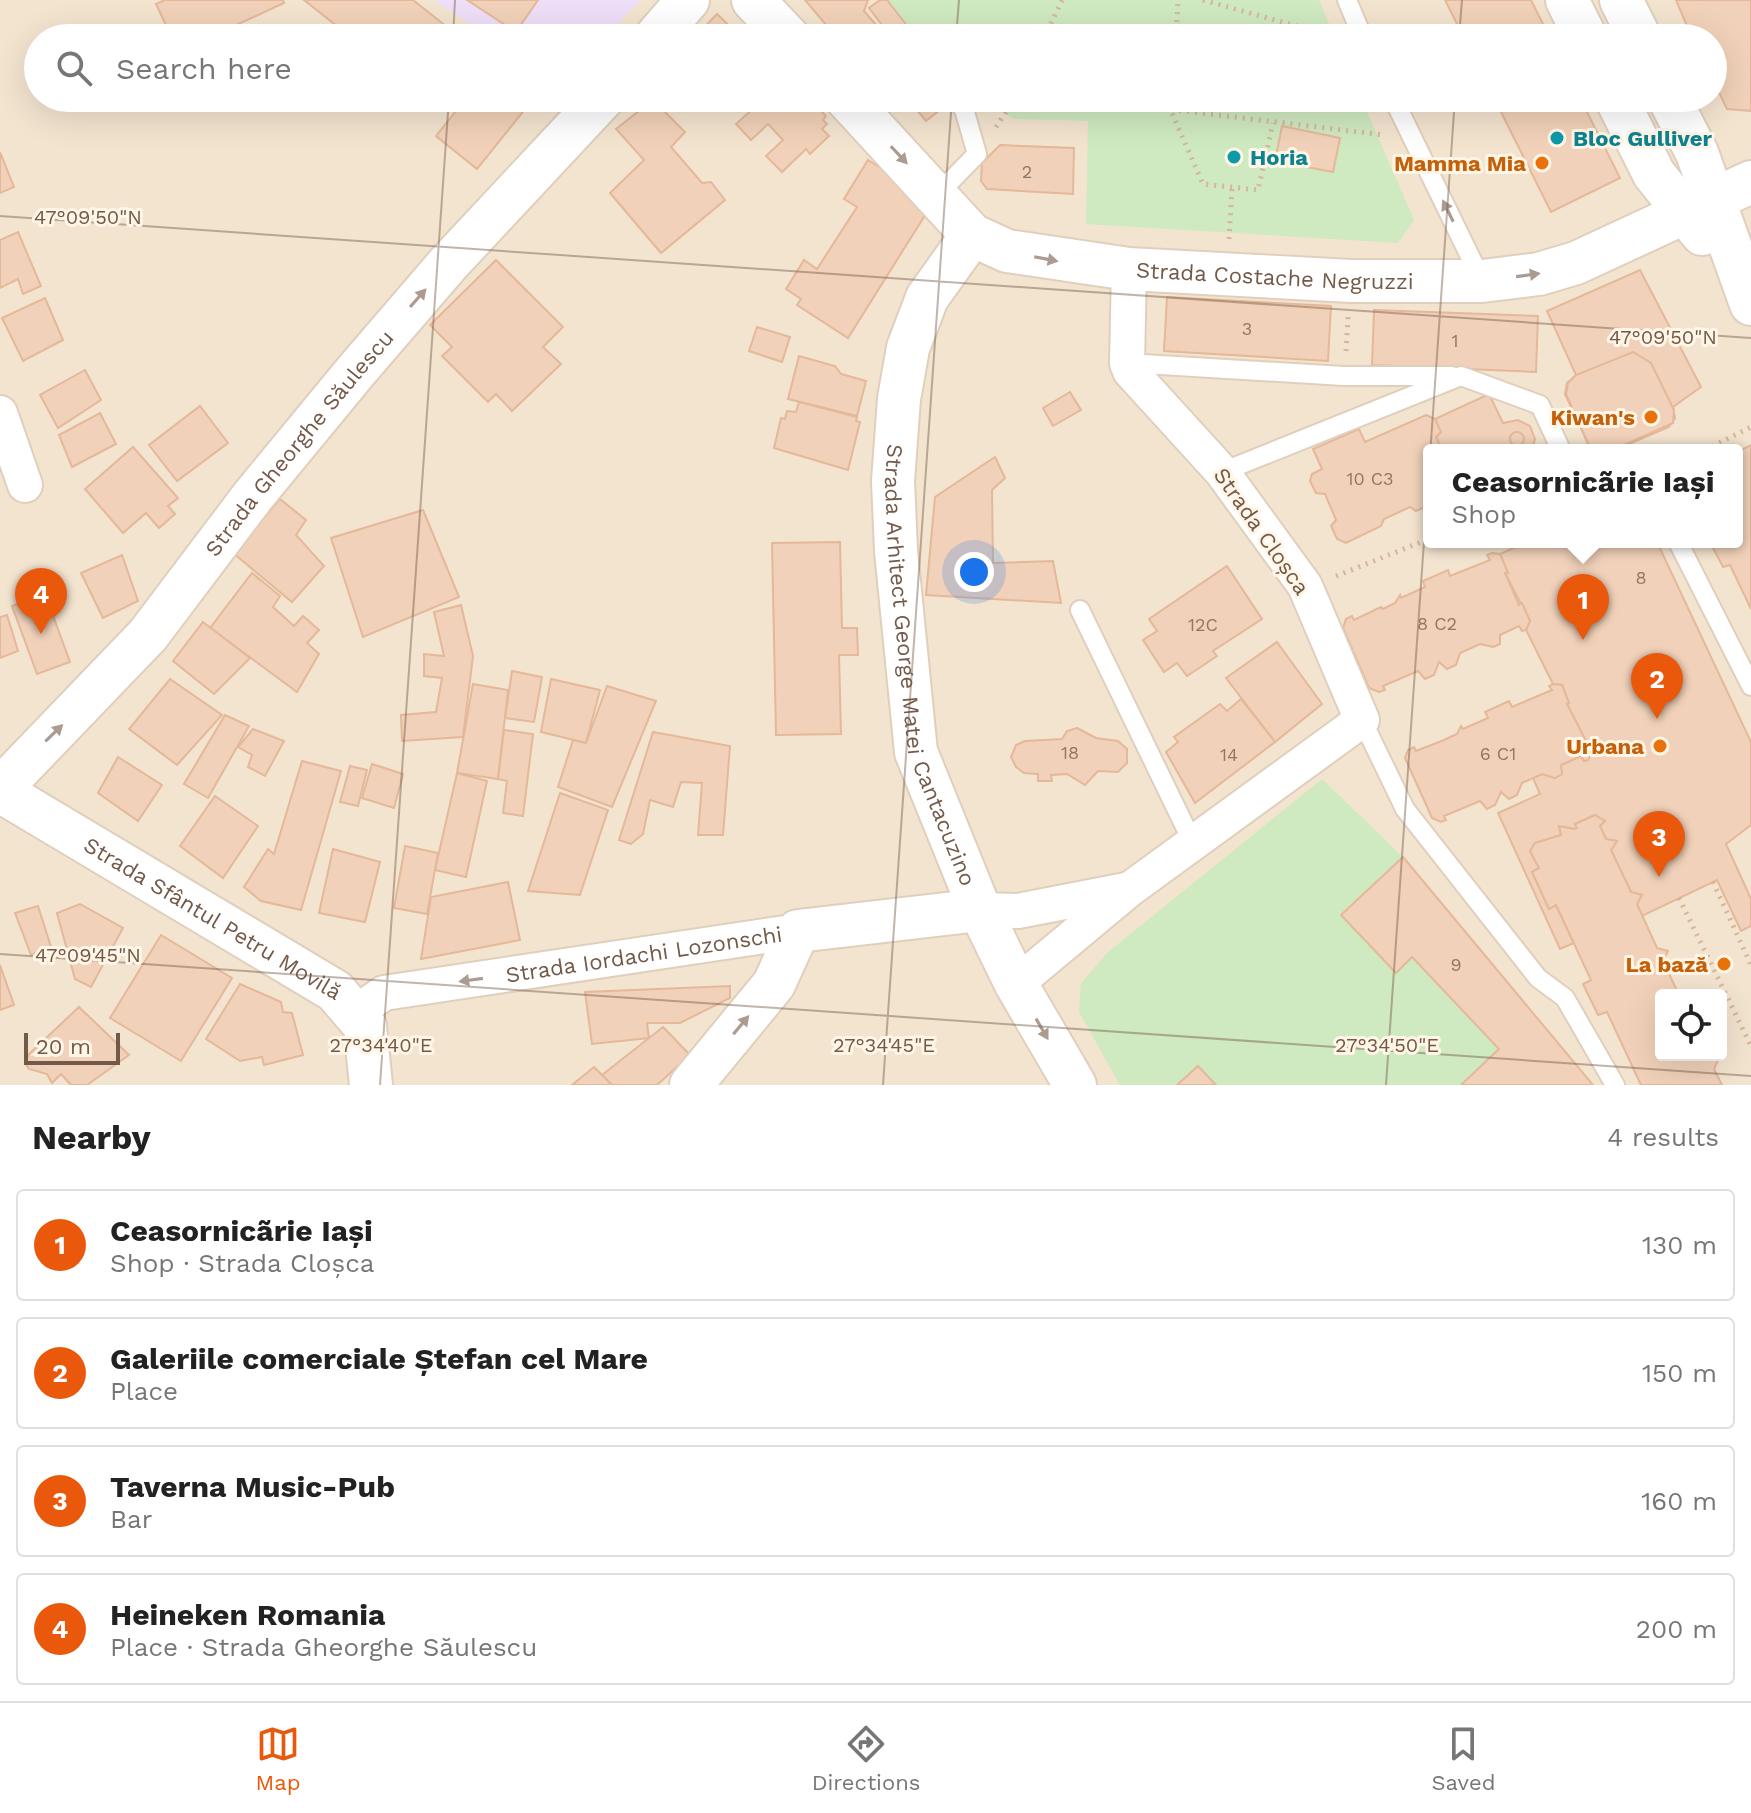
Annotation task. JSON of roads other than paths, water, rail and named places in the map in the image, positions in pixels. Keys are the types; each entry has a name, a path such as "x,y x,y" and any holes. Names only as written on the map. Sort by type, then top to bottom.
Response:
{"street":[{"path":"667,24 688,0"},
{"path":"753,0 776,24"},
{"path":"1567,0 1579,24"},
{"path":"1621,0 1633,24"},
{"name":"Strada Gheorghe Săulescu","path":"0,790 148,635 253,496 356,371 448,264 590,112"},
{"name":"Strada Costache Negruzzi","path":"859,112 972,235 1007,251 1129,269 1351,281 1482,281 1539,274 1576,263 1716,199"},
{"path":"1623,112 1654,174 1716,199"},
{"path":"1676,112 1716,199 1744,287"},
{"name":"Strada Arhitect George Matei Cantacuzino","path":"972,235 927,298 908,348 899,399 893,481 916,752 980,910 1016,984 1075,1085"},
{"path":"1127,363 1129,269"},
{"name":"Strada Cloșca","path":"1127,363 1222,472 1305,586 1362,720"},
{"path":"0,413 25,485"},
{"path":"1016,984 1130,889 1362,720"},
{"name":"Strada Sfântul Petru Movilă","path":"0,790 335,991 365,1026 371,1085"},
{"path":"798,931 980,910 1018,911 1130,889"},
{"name":"Strada Iordachi Lozonschi","path":"355,1013 384,993 798,931"},
{"name":"Strada Iordachi Lozonschi","path":"691,1085 774,984 798,931"}],"lane":[{"path":"1347,0 1357,24"},
{"path":"937,195 977,154 965,112"},
{"path":"1400,112 1482,281"},
{"path":"1127,363 1344,376 1461,376 1540,405 1558,444"},
{"path":"1222,472 1461,376"},
{"path":"1681,548 1751,686"},
{"path":"1080,610 1193,843"},
{"path":"1362,720 1405,809 1538,978 1565,998 1615,1085"}],"place":[{"name":"Bloc Gulliver","path":"1557,138"},
{"name":"Horia","path":"1234,157"},
{"name":"Mamma Mia","path":"1542,163"},
{"name":"Kiwan's","path":"1651,417"},
{"name":"Heineken Romania","path":"41,634"},
{"name":"Ceasornicãrie Iași","path":"1583,640"},
{"name":"Galeriile comerciale Ștefan cel Mare","path":"1657,719"},
{"name":"Urbana","path":"1660,746"},
{"name":"Taverna Music-Pub","path":"1659,877"},
{"name":"La bază","path":"1724,964"}]}
